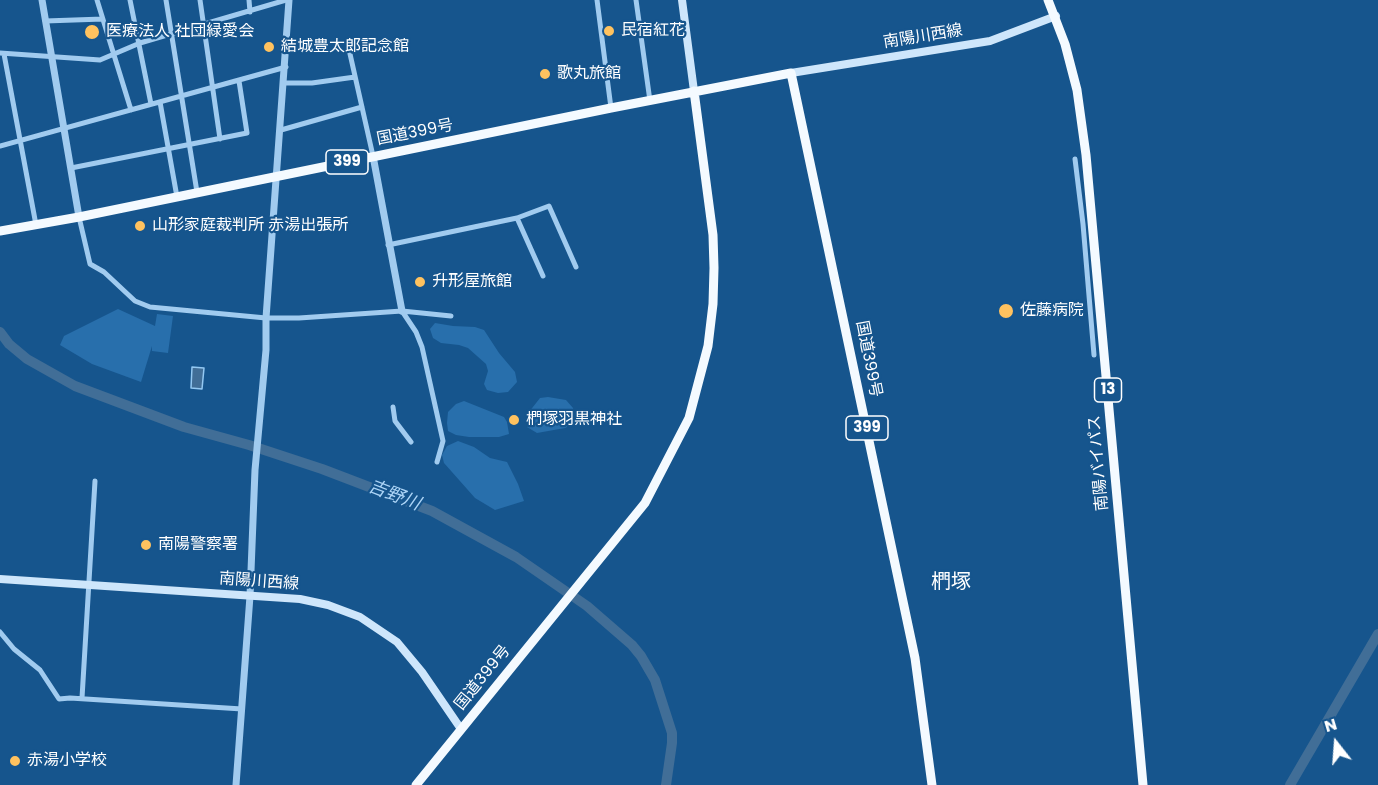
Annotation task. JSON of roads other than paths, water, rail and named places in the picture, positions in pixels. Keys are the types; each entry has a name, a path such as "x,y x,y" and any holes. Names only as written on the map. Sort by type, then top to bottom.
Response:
{"highway":[{"name":"南陽バイパス","path":"1048,0 1056,16 1077,90 1086,155 1143,785"},
{"name":"国道399号","path":"0,231 791,73 915,658 932,785"},
{"name":"国道399号","path":"416,785 645,503 689,418 704,368 713,304 713,236 694,91"}],"main road":[{"path":"682,0 694,91"},
{"name":"南陽川西線","path":"791,73 983,42 1056,16"},
{"name":"南陽川西線","path":"0,579 300,599 343,610 375,626 397,642 461,729"}],"street":[{"path":"42,0 79,217 90,264 104,272 142,304 165,309 267,318 402,311 451,316"},
{"path":"97,0 130,110"},
{"path":"130,0 151,104"},
{"path":"166,0 197,192"},
{"path":"200,0 220,139"},
{"path":"249,0 250,12"},
{"path":"36,225 2,53 100,60 140,43 287,0 285,83 255,470 250,596 236,785"},
{"path":"597,0 611,108"},
{"path":"636,0 650,100"},
{"path":"45,21 103,19"},
{"path":"348,45 373,156 402,311 416,332 424,357 443,441 437,462"},
{"path":"0,146 286,67"},
{"path":"285,83 312,83 356,77"},
{"path":"71,168 247,133 239,81"},
{"path":"160,102 177,197"},
{"path":"280,130 362,106"},
{"path":"1075,159 1094,356"},
{"path":"388,245 517,218 549,206 576,267"},
{"path":"517,218 543,276"},
{"path":"393,407 395,421 411,442"},
{"path":"82,698 95,481"},
{"path":"0,632 14,649 40,670 59,699 82,698 242,708"}],"waterway":[{"name":"吉野川","path":"0,332 9,344 27,359 75,386 184,427 322,469 432,511 516,557 587,606 632,645 641,656 655,680 672,733 666,785"},
{"path":"1290,785 1378,634"}],"place":[{"name":"民宿紅花","path":"609,31"},
{"name":"医療法人 社団緑愛会","path":"92,32"},
{"name":"結城豊太郎記念館","path":"269,47"},
{"name":"歌丸旅館","path":"545,74"},
{"name":"山形家庭裁判所 赤湯出張所","path":"140,226"},
{"name":"升形屋旅館","path":"420,282"},
{"name":"佐藤病院","path":"1006,311"},
{"name":"椚塚羽黒神社","path":"514,420"},
{"name":"南陽警察署","path":"146,545"},
{"name":"赤湯小学校","path":"15,761"}],"district":[{"name":"椚塚","path":"951,583"}]}
